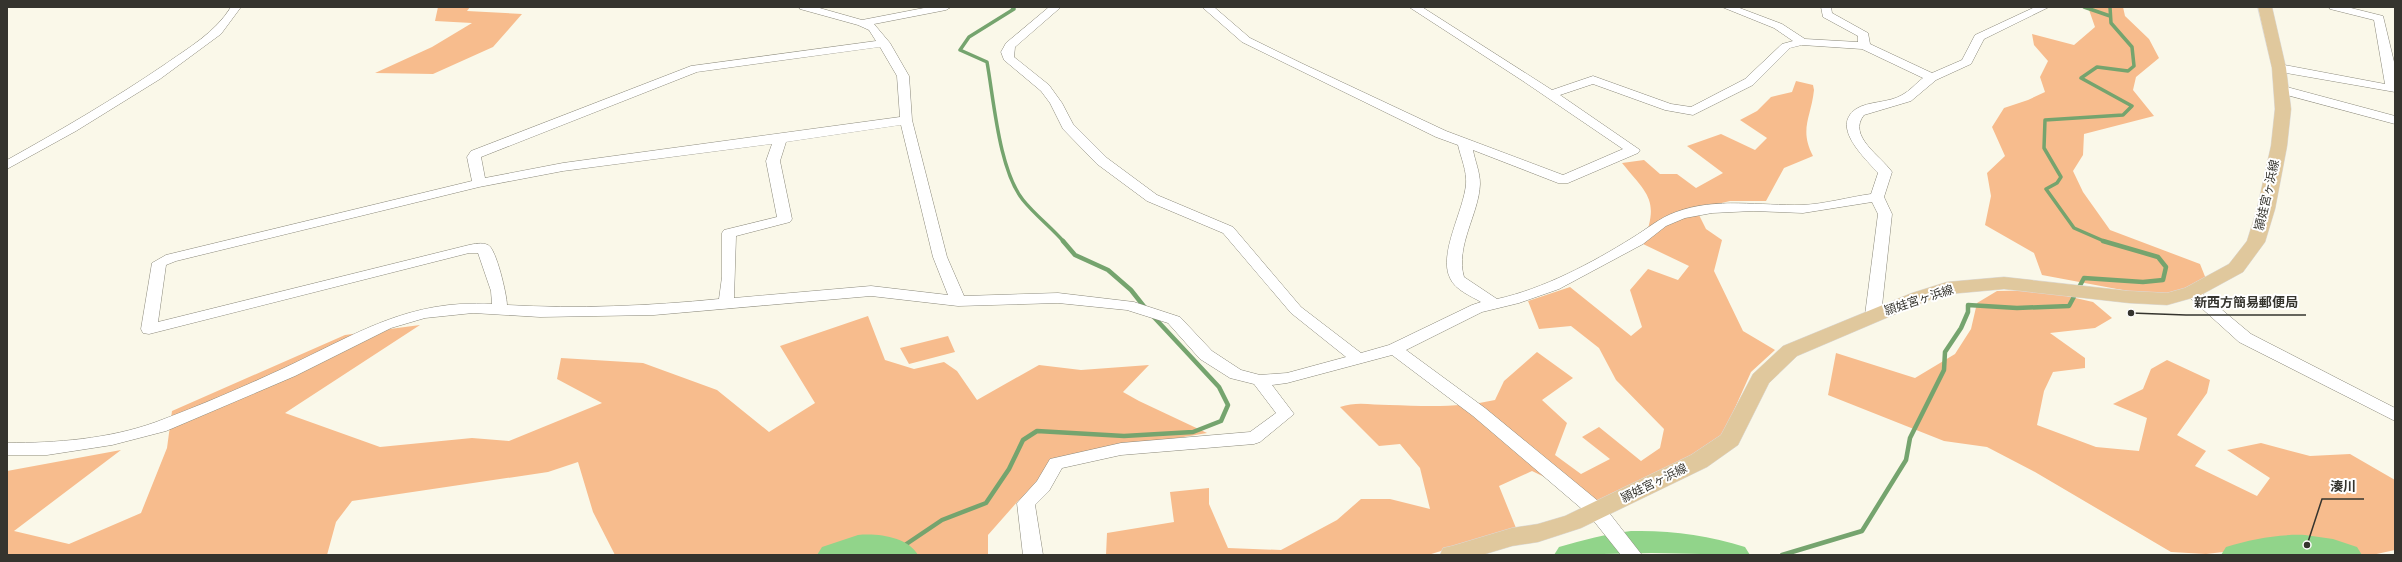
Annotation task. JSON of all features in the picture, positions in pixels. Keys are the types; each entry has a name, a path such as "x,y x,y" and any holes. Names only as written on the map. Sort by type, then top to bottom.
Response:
{"main road":[{"name":"頴娃宮ヶ浜線","path":"1452,555 1512,537 1538,533 1573,522 1699,461 1730,440 1760,379 1790,351 1873,315 1947,288 2004,284 2167,299 2192,292 2236,268 2256,242 2273,178 2283,110 2283,90 2265,7"}],"street":[{"path":"7,165 129,95 214,35 230,19 236,7"},
{"path":"804,7 818,8 873,28 884,43 903,76 906,120 940,257 958,301"},
{"path":"862,23 946,7"},
{"path":"1056,7 1010,45 1007,52 1008,58 1045,88 1056,103 1067,126 1076,137 1102,161 1152,198 1228,230 1296,310 1358,359"},
{"path":"1207,7 1246,40 1441,134 1464,141 1563,180 1633,150 1552,94 1414,7"},
{"path":"1727,7 1778,26 1802,42"},
{"path":"1826,7 1826,15 1864,35 1864,46"},
{"path":"1873,315 1885,214 1877,197 1885,172 1856,139 1852,125 1854,117 1860,112 1907,98 1932,77 1967,62 1979,37 2044,7"},
{"path":"2279,68 2391,89 2393,75 2379,18 2334,7"},
{"path":"2381,30 2395,34"},
{"path":"1552,94 1593,80 1669,107 1693,111 1749,82 1786,46 1802,42 1864,46 1932,77"},
{"path":"479,183 474,156 476,154 695,69 884,43"},
{"path":"2283,90 2395,120"},
{"path":"500,310 499,291 484,248 469,249 274,299 149,329 159,263 479,183 563,167 780,140 906,120"},
{"path":"726,303 729,277 729,233 785,219 773,161 780,140"},
{"path":"1464,141 1473,184 1470,203 1456,249 1454,268 1457,278 1466,286 1495,304"},
{"path":"7,449 47,449 112,439 160,427 289,372 385,325 424,313 473,308 540,312 654,310 871,291 958,301 1058,298 1137,308 1160,315 1174,320 1206,355 1236,374 1260,380 1287,378 1395,350 1477,308 1514,300 1554,286 1638,241 1662,223 1682,214 1712,208 1753,207 1804,209 1877,197"},
{"path":"2192,292 2245,338 2395,415"},
{"path":"1395,350 1479,412 1596,510 1632,554"},
{"path":"1034,555 1026,503 1043,486 1056,463 1121,449 1254,438 1286,414 1260,380"}],"shaded area":[{"path":"438,7 470,7 467,11 522,14 493,47 433,74 375,73 432,47 472,23 435,21"},
{"path":"2088,7 2123,7 2125,16 2149,39 2159,58 2136,77 2133,90 2154,116 2084,134 2083,155 2073,171 2083,192 2110,230 2200,264 2208,284 2182,292 2149,295 2042,275 2034,253 1985,225 1991,196 1987,173 2005,156 1992,127 2004,108 2028,100 2045,92 2040,77 2048,61 2034,45 2032,34 2074,45 2095,27"},
{"path":"1796,81 1813,85 1813,100 1806,131 1809,147 1813,156 1784,168 1766,201 1730,201 1696,209 1706,229 1722,240 1714,271 1743,331 1775,350 1751,372 1722,437 1679,465 1596,502 1532,471 1499,486 1516,528 1428,555 1106,555 1107,533 1174,522 1170,492 1209,488 1209,504 1228,548 1281,550 1337,520 1361,499 1390,499 1430,509 1420,468 1400,444 1379,446 1340,407 1358,404 1442,406 1482,403 1495,400 1504,381 1537,352 1573,378 1542,400 1567,423 1555,455 1581,474 1610,459 1582,437 1599,427 1641,461 1660,448 1664,429 1616,380 1599,348 1571,326 1539,329 1528,301 1570,287 1631,336 1642,327 1630,290 1648,269 1678,280 1689,266 1643,244 1650,218 1651,208 1649,200 1645,192 1622,163 1644,160 1660,174 1677,174 1696,188 1723,173 1687,146 1721,134 1755,150 1767,138 1740,120 1757,111 1771,97 1792,92"},
{"path":"2040,290 2093,302 2112,318 2095,328 2050,333 2085,358 2085,368 2053,372 2044,391 2037,425 2096,447 2139,451 2147,418 2113,404 2143,389 2151,369 2167,360 2210,380 2207,393 2177,435 2206,451 2195,466 2257,496 2270,478 2227,450 2261,443 2310,456 2350,454 2395,480 2395,550 2372,555 2311,555 2267,547 2206,554 2171,552 2035,472 1987,447 1944,441 1828,395 1836,353 1915,378 1955,354 1971,329 1977,303 1997,291"},
{"path":"868,316 885,360 914,369 944,362 957,371 977,400 1039,365 1081,370 1149,365 1123,392 1207,433 1072,456 1018,501 988,535 988,555 890,555 880,546 858,555 615,555 593,512 578,462 548,472 352,501 336,522 327,555 7,555 7,471 121,450 14,531 69,544 141,513 167,448 172,411 345,335 420,325 285,413 380,447 472,438 509,441 602,403 557,379 561,358 643,363 717,390 769,432 815,403 780,346"},
{"path":"948,336 955,352 909,364 900,348"}],"waterway":[{"path":"1012,7 1014,9 969,37 960,50 987,62 995,115 1008,171 1023,200 1064,242"},
{"path":"2084,7 2110,16"},
{"path":"2105,242 2074,228 2046,189 2057,183 2061,177 2044,148 2045,120 2123,115 2132,106 2081,78 2097,67 2128,71 2134,66 2132,47 2111,23 2110,7"},
{"path":"1063,241 1075,255 1108,270 1131,290 1146,309"},
{"path":"1782,555 1862,531 1906,460 1910,438 1944,370 1945,352 1961,328 1968,312 1968,305 2017,308 2069,306 2084,278 2143,282 2163,280 2166,267 2158,257 2105,242"},
{"path":"896,551 942,520 986,503 1009,469 1023,440 1037,431 1124,436 1193,432 1221,421 1228,405 1219,387 1151,314"},
{"path":"1569,555 1589,549 1631,542 1673,543 1735,555"},
{"path":"832,555 850,548 867,545 885,547 903,555"},
{"path":"2236,555 2264,549 2291,546 2319,547 2347,555"}],"place":[{"name":"新西方簡易郵便局","path":"2131,313"},
{"name":"湊川","path":"2307,545"}]}
